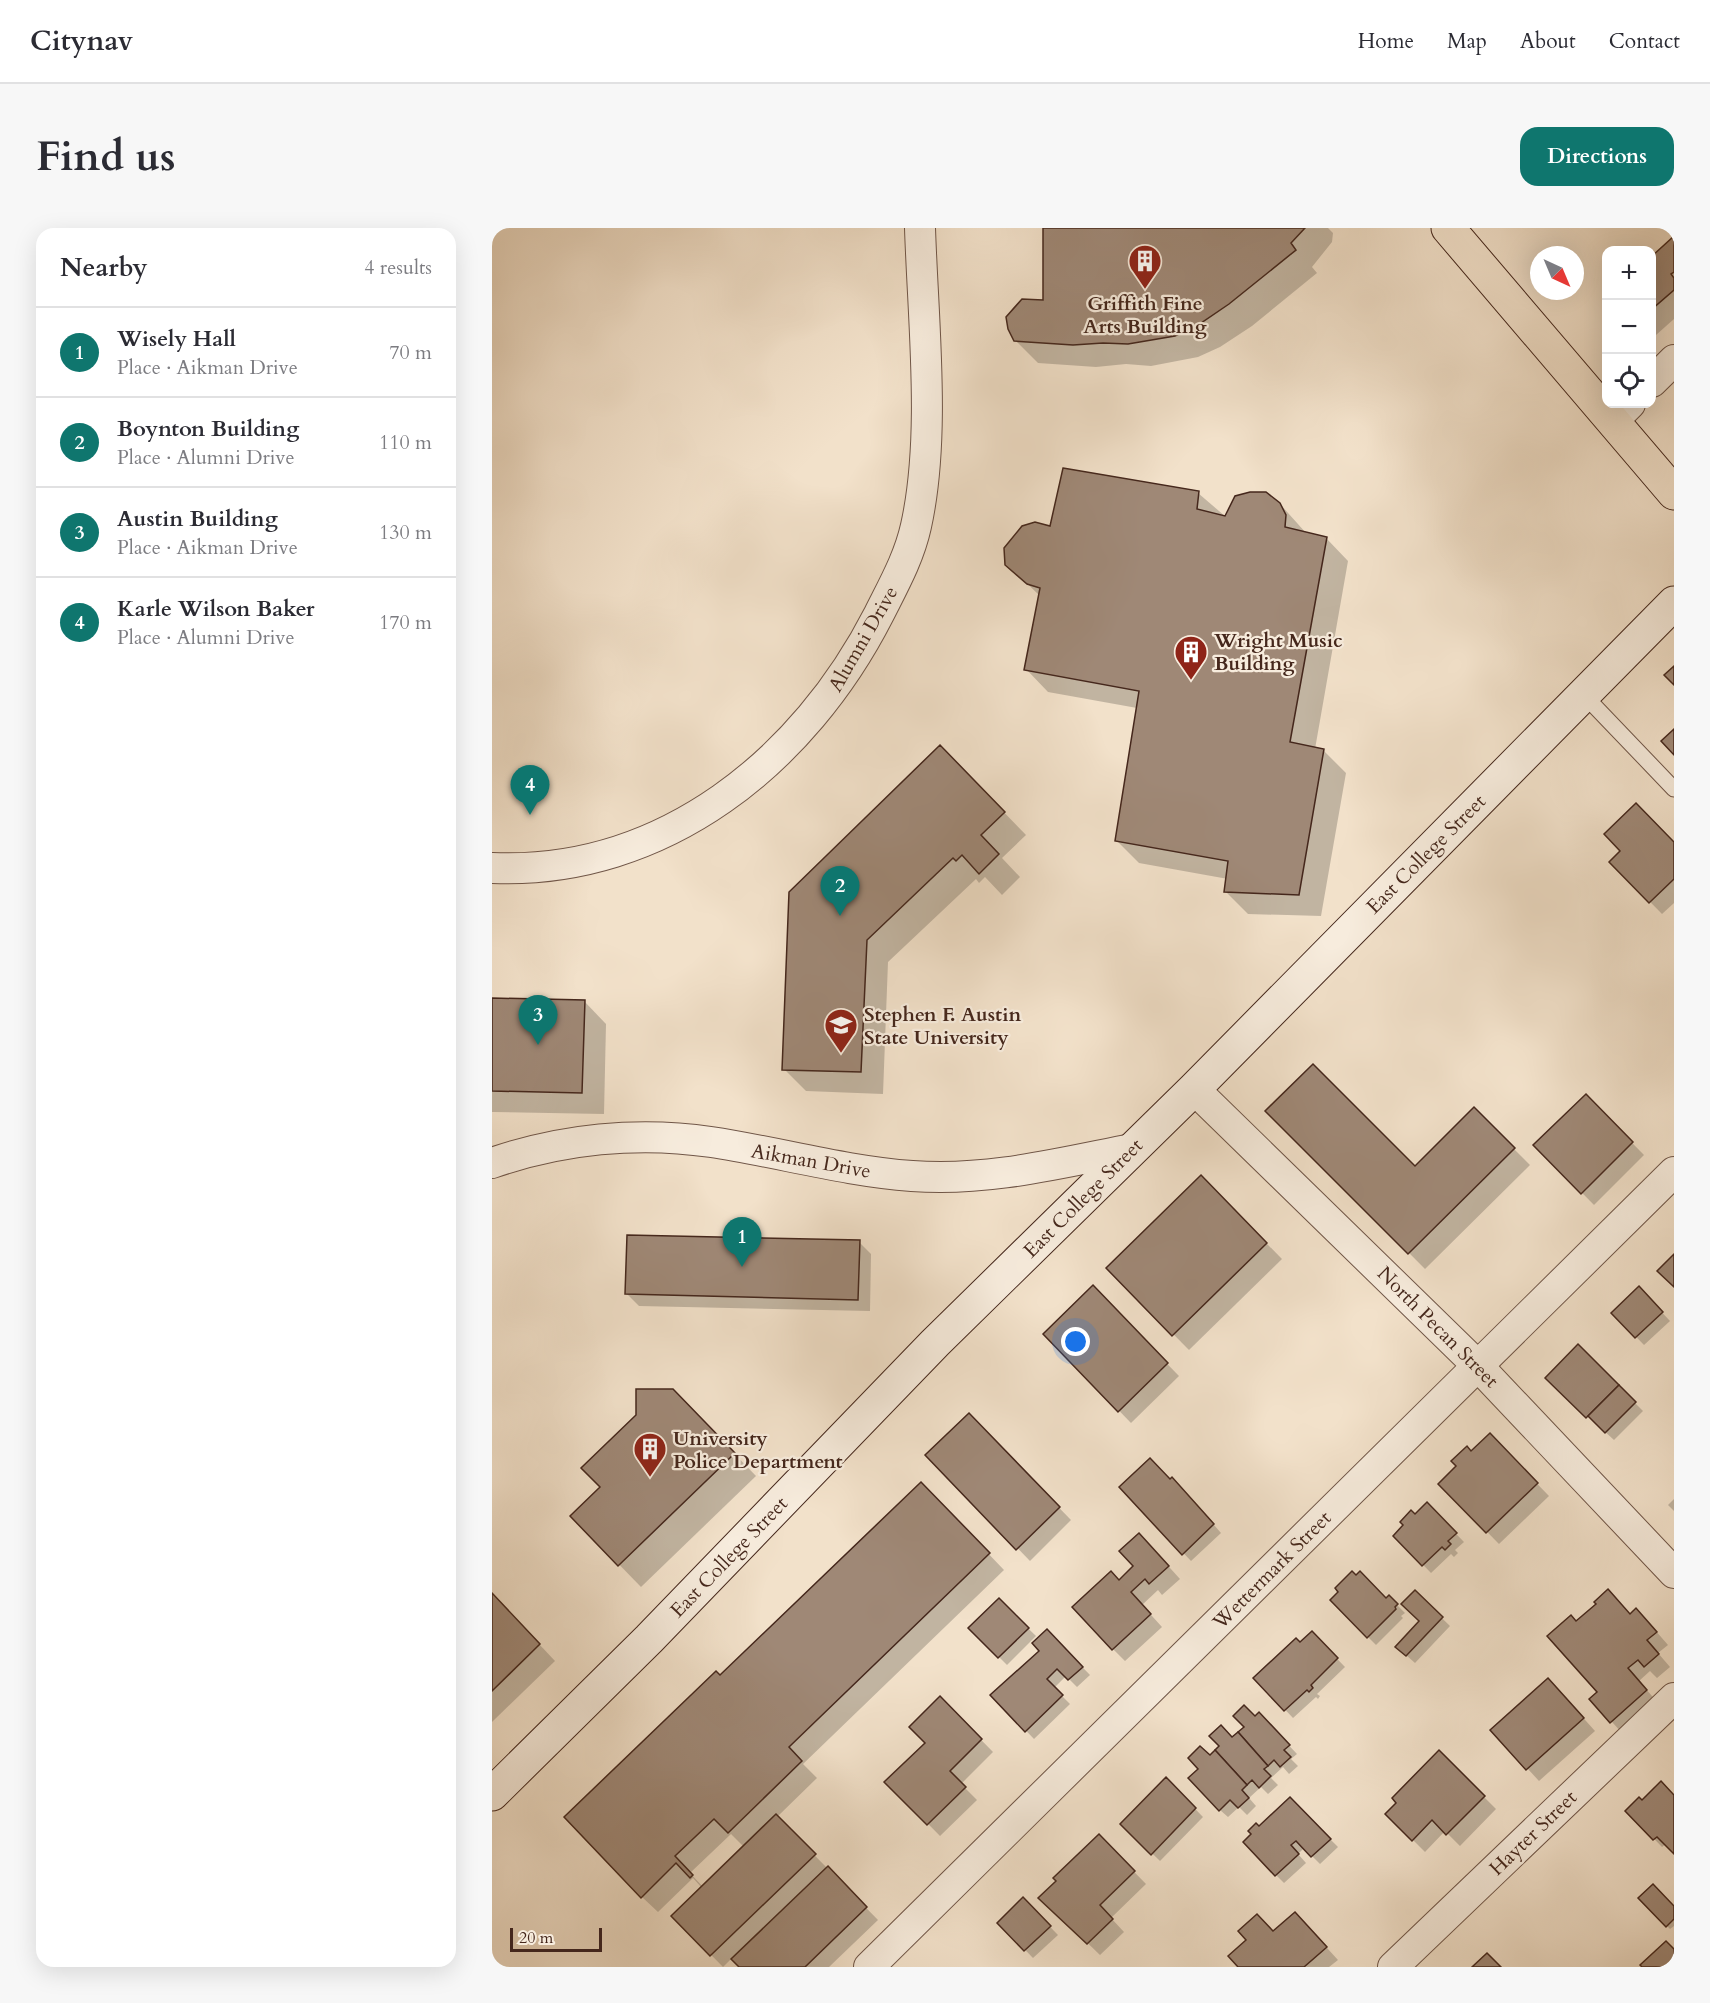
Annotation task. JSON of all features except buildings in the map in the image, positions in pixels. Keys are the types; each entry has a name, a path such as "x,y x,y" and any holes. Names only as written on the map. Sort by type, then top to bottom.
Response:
{"main road":[{"path":"1448,228 1621,412 1674,493"}],"street":[{"name":"Alumni Drive","path":"492,868 545,865 590,858 664,833 699,814 738,788 772,759 829,698 863,646 903,567 916,528 923,484 926,441 920,228"},
{"path":"1656,378 1674,360"},
{"name":"East College Street","path":"492,1794 649,1639 936,1343 1194,1089 1674,603"},
{"name":"North Pecan Street","path":"1194,1089 1478,1366 1674,1573"},
{"name":"Aikman Drive","path":"492,1163 524,1152 560,1145 597,1140 673,1138 711,1142 871,1172 952,1177 1017,1170 1132,1149"},
{"name":"Wettermark Street","path":"869,1967 1674,1172"},
{"name":"Hayter Street","path":"1393,1967 1674,1698"}],"lane":[{"path":"1583,694 1674,789"}],"place":[{"name":"Griffith Fine Arts Building","path":"1145,290"},
{"name":"Wright Music Building","path":"1191,681"},
{"name":"Karle Wilson Baker","path":"530,815"},
{"name":"Boynton Building","path":"840,916"},
{"name":"Austin Building","path":"538,1045"},
{"name":"Stephen F. Austin State University","path":"841,1054"},
{"name":"Wisely Hall","path":"742,1267"},
{"name":"University Police Department","path":"650,1478"}]}
